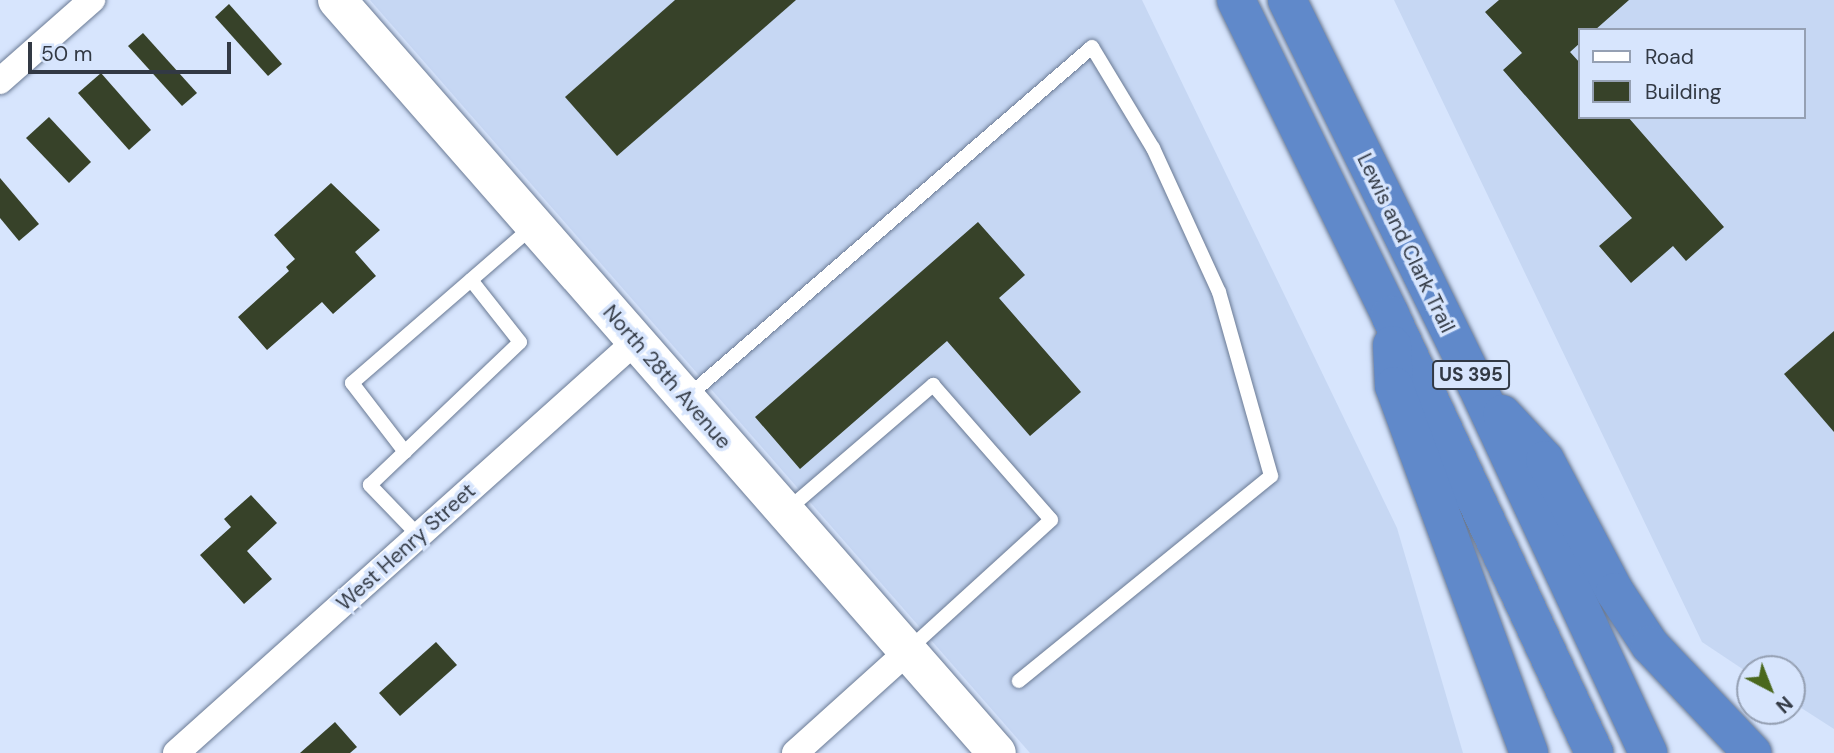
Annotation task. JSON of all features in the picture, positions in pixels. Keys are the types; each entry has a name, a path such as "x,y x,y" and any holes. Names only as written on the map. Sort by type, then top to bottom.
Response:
{"highway":[{"name":"US 395","path":"1236,0 1390,315 1594,753"},
{"name":"Lewis and Clark Trail","path":"1287,0 1476,386 1648,753"},
{"path":"1390,315 1394,386 1528,753"},
{"path":"1476,386 1545,460 1629,617 1650,645 1699,703 1752,753"}],"street":[{"path":"0,81 92,0"},
{"name":"North 28th Avenue","path":"337,0 996,753"},
{"name":"West Henry Street","path":"176,753 636,341"},
{"path":"794,753 907,652"}],"lane":[{"path":"686,398 1092,47 1153,148 1219,292 1271,475 1019,681"},
{"path":"405,452 352,383 534,225"},
{"path":"419,536 370,485 520,342 471,280"},
{"path":"785,512 933,385 1051,520 907,652"}],"shaded area":[{"path":"370,0 1142,0 1397,528 1463,753 1030,753"},
{"path":"1394,0 1834,0 1834,729 1806,711 1806,655 1736,655 1736,665 1702,642"}],"building":[{"path":"675,0 796,0 617,156 565,97"},
{"path":"1499,0 1629,0 1597,28 1578,28 1578,45 1570,52 1578,61 1578,119 1630,119 1724,227 1686,261 1673,246 1631,283 1599,246 1632,218 1503,70 1522,53 1485,12"},
{"path":"229,4 282,64 268,76 215,17"},
{"path":"143,33 197,93 182,106 128,46"},
{"path":"101,73 151,130 129,150 78,93"},
{"path":"49,117 91,162 69,183 26,138"},
{"path":"0,178 39,224 19,241 0,218"},
{"path":"331,183 380,230 355,252 376,276 333,314 322,302 267,350 238,317 289,271 286,267 295,259 274,235"},
{"path":"978,222 1025,275 999,298 1081,392 1030,436 947,341 800,469 755,417"},
{"path":"1834,331 1834,432 1784,374"},
{"path":"251,495 277,523 247,551 272,579 244,604 200,555 231,527 224,519"},
{"path":"436,642 457,665 400,716 379,693"},
{"path":"335,722 357,747 350,753 300,753"}]}
